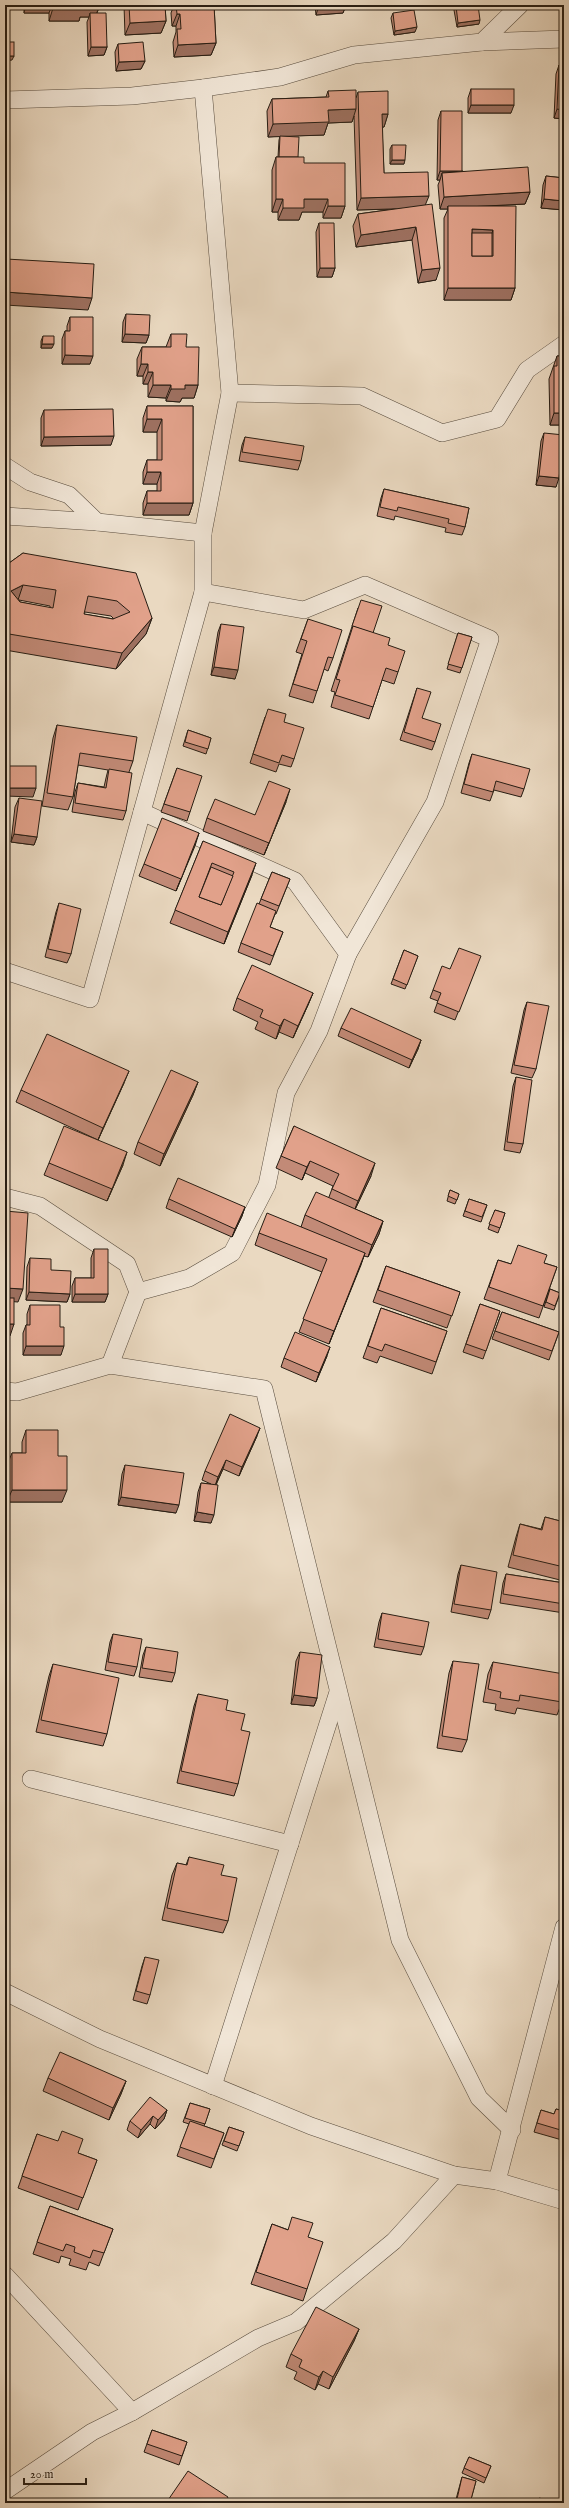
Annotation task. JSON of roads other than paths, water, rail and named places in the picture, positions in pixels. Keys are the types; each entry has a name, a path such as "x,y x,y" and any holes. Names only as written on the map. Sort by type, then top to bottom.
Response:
{"street":[{"path":"482,42 520,5"},
{"path":"5,100 132,96 280,77 354,55 482,42 564,39"},
{"path":"5,971 90,999 203,592 203,533 230,393 203,88"},
{"path":"230,393 362,396 442,432 497,419 527,370 564,344"},
{"path":"5,466 30,482 69,495 97,522"},
{"path":"5,516 97,522 203,533"},
{"path":"138,1292 189,1278 232,1253 267,1185 286,1093 319,1031 348,954 435,802 490,639 365,584 304,610 203,592"},
{"path":"142,812 295,881 348,954"},
{"path":"5,1197 40,1206 127,1264 138,1292 110,1366"},
{"path":"5,1391 17,1392 110,1366 264,1389 332,1658 338,1692 400,1940 479,2098 512,2130"},
{"path":"213,2086 338,1692"},
{"path":"31,1779 290,1844"},
{"path":"497,2181 512,2130 564,1926"},
{"path":"5,1992 100,2040 311,2126 454,2175 497,2181 564,2201"},
{"path":"5,2491 92,2432 132,2412 258,2338 296,2322 394,2241 454,2175"},
{"path":"5,2275 132,2412"}]}
